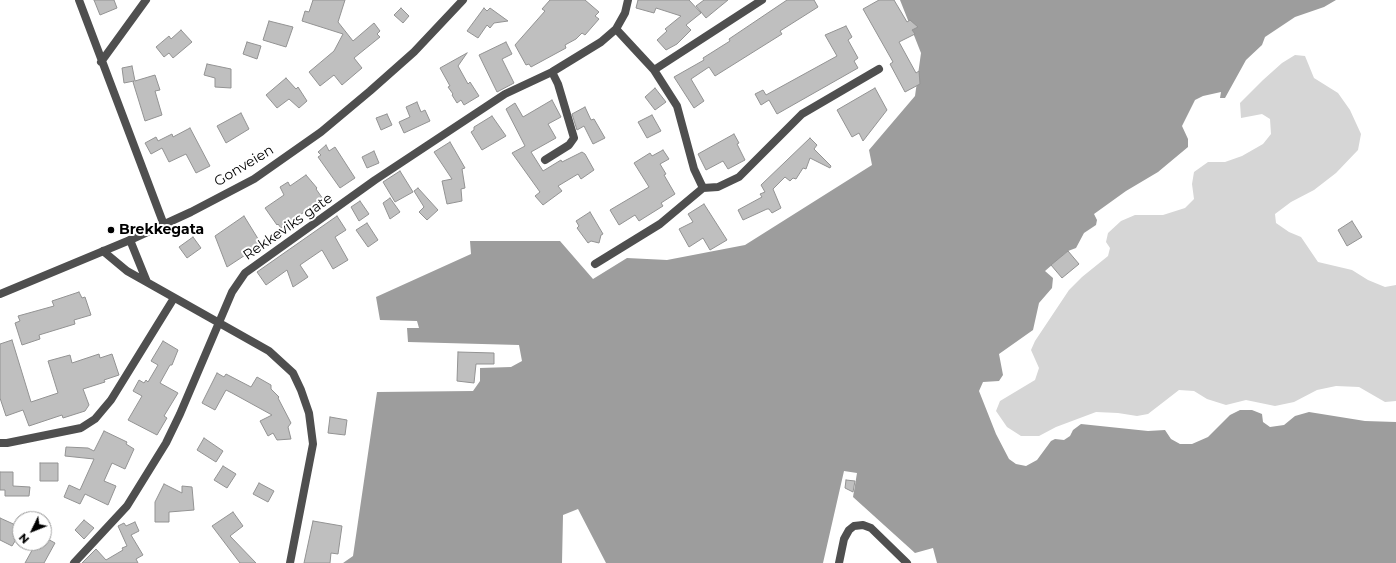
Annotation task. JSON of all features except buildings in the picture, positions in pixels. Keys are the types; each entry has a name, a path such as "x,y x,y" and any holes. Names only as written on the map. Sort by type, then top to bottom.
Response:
{"street":[{"path":"79,0 101,62 164,225"},
{"path":"101,62 146,0"},
{"name":"Gonveien","path":"0,294 164,225 254,179 321,132 414,52 463,0"},
{"name":"Rekkeviks gate","path":"74,563 127,506 166,444 204,360 218,322 232,292 245,273 375,180 505,94 552,72 601,42 616,29 625,13 628,0"},
{"path":"654,70 762,0"},
{"path":"616,29 654,70 677,106 694,169 703,188"},
{"path":"595,264 660,224 703,188 718,188 739,177 802,114 879,69"},
{"path":"545,160 569,145 574,138 558,84 552,72"},
{"path":"130,240 147,282"},
{"path":"103,251 127,271 269,351 293,373 302,390 309,413 313,444 290,563"},
{"path":"0,442 7,443 81,428 95,419 111,400 174,298"},
{"path":"839,563 844,539 849,530 854,526 863,525 871,528 908,563"}],"shaded area":[{"path":"900,0 1336,0 1324,7 1295,17 1265,37 1262,45 1246,60 1225,98 1220,98 1221,92 1203,96 1195,100 1182,126 1188,139 1188,147 1158,172 1126,191 1094,214 1097,220 1096,225 1084,233 1076,248 1068,251 1045,271 1053,278 1052,288 1039,303 1033,330 999,354 1003,375 999,381 983,382 979,391 996,434 1009,459 1016,464 1026,466 1037,460 1051,441 1055,439 1064,440 1081,424 1148,431 1165,430 1171,439 1180,444 1192,444 1208,437 1230,415 1240,410 1252,410 1262,414 1263,422 1270,427 1284,425 1295,416 1309,412 1365,421 1396,422 1396,563 937,563 933,548 915,553 853,497 857,473 844,471 823,563 606,563 578,509 563,515 562,563 343,563 353,556 377,392 473,391 480,381 480,368 511,367 522,361 519,345 408,342 407,328 419,328 417,321 380,320 376,297 471,254 470,241 560,241 593,279 627,258 667,260 745,245 872,165 869,150 915,96 921,53"},
{"path":"1295,55 1305,56 1314,78 1338,93 1350,110 1361,134 1358,150 1336,173 1314,190 1291,202 1275,214 1276,223 1289,232 1301,237 1318,262 1352,270 1368,280 1385,287 1396,285 1396,401 1385,402 1359,387 1336,386 1317,390 1294,402 1275,406 1246,400 1226,405 1207,399 1194,391 1179,390 1148,414 1137,416 1096,412 1056,427 1039,436 1021,436 1007,427 996,411 1000,401 1035,380 1039,368 1031,350 1035,341 1069,290 1082,277 1108,256 1110,248 1106,242 1108,233 1121,221 1135,215 1163,215 1185,208 1194,199 1192,184 1194,172 1208,162 1225,162 1242,156 1263,144 1271,134 1270,119 1262,114 1241,118 1240,103 1282,63"}],"place":[{"name":"Brekkegata","path":"111,230"}]}
